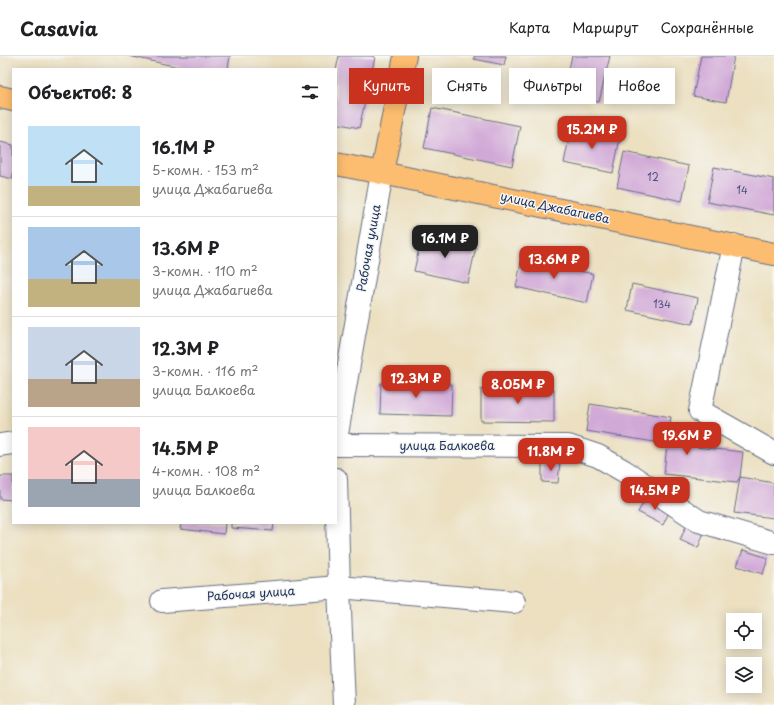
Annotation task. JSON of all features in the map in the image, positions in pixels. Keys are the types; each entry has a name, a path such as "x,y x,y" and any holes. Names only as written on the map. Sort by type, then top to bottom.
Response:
{"main road":[{"name":"Рабочая улица","path":"382,173 405,56"},
{"path":"0,97 12,100"},
{"name":"улица Джабагиева","path":"337,164 774,254"}],"street":[{"name":"Рабочая улица","path":"337,434 382,173"},
{"path":"734,245 700,411 774,453"},
{"path":"0,445 12,443"},
{"name":"улица Балкоева","path":"337,445 568,446 598,456 624,471 699,521 774,544"},
{"path":"337,516 344,705"},
{"name":"Рабочая улица","path":"162,601 339,588 514,602"}],"building":[{"path":"129,56 230,56 228,68 183,68"},
{"path":"339,56 375,57 373,68 349,68 349,104 364,104 359,128 337,123 337,68"},
{"path":"474,56 506,56 504,65 474,59"},
{"path":"572,56 610,56 607,68 604,68 604,81 599,102 596,101 596,68 569,68"},
{"path":"701,56 734,56 726,102 693,96"},
{"path":"432,108 520,126 512,166 424,148"},
{"path":"571,128 620,138 613,173 564,163"},
{"path":"0,142 12,145 12,179 0,176"},
{"path":"624,152 689,166 682,201 617,187"},
{"path":"714,167 774,179 774,215 707,202"},
{"path":"422,235 476,247 468,283 414,271"},
{"path":"522,258 593,274 587,303 516,287"},
{"path":"632,284 698,298 693,324 627,310"},
{"path":"381,383 452,384 451,416 380,414"},
{"path":"481,389 554,389 554,422 481,421"},
{"path":"590,404 671,417 667,444 586,431"},
{"path":"667,444 743,452 740,477 737,482 664,474"},
{"path":"560,461 558,483 542,482 542,463"},
{"path":"0,476 12,476 12,500 0,499"},
{"path":"740,477 774,483 774,518 734,513"},
{"path":"647,497 671,508 663,525 638,512"},
{"path":"181,524 225,524 224,534 180,529"},
{"path":"231,524 274,524 273,531 231,528"},
{"path":"687,524 705,530 698,548 680,540"},
{"path":"743,550 768,558 763,574 737,566"}]}
